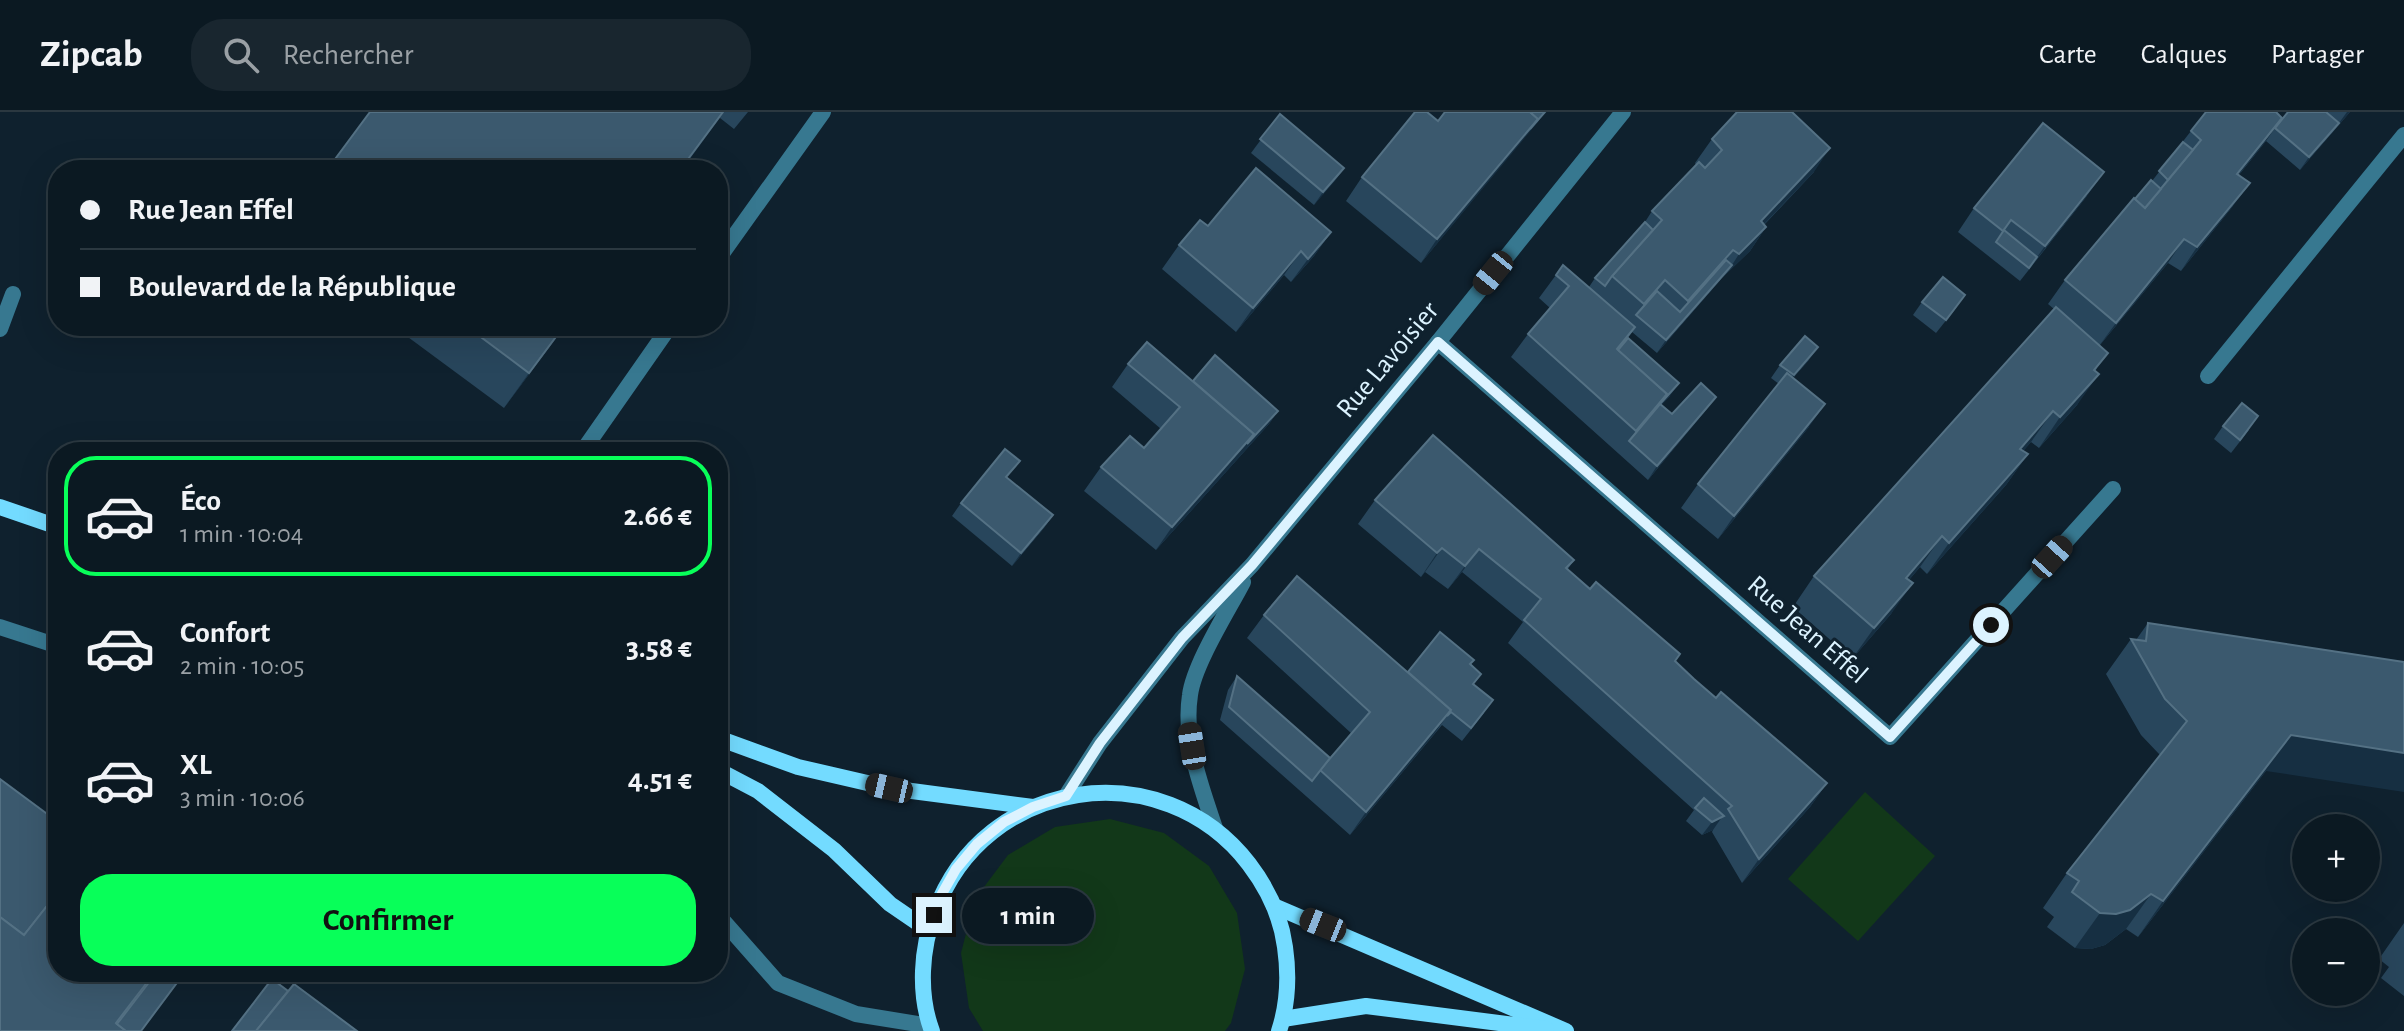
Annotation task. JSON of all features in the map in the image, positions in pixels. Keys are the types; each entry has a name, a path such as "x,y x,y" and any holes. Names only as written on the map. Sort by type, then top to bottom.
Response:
{"main road":[{"path":"0,507 48,524"},
{"path":"728,742 798,767 889,788 1033,807"},
{"path":"728,775 758,791 824,841 890,904 928,930"},
{"path":"931,1029 924,995 923,962 928,930 939,899 963,861 977,844 1004,822 1033,807 1066,796 1098,792 1128,793 1174,806 1215,828 1239,851 1274,906 1283,933 1287,991 1281,1025 1366,1006 1564,1031"},
{"path":"1274,906 1564,1031"}],"street":[{"path":"728,245 823,112"},
{"name":"Rue Lavoisier","path":"1066,796 1107,734 1182,638 1252,565 1438,342 1623,112"},
{"path":"2208,376 2404,135"},
{"path":"0,329 13,294"},
{"path":"589,442 663,336"},
{"name":"Rue Jean Effel","path":"1438,342 1890,737 2113,489"},
{"name":"Rue Lavoisier","path":"1215,828 1196,770 1188,722 1190,694 1196,673 1252,565"},
{"path":"0,627 48,643"},
{"path":"728,926 778,983 856,1014 931,1029"}],"green space":[{"path":"1865,792 1935,856 1858,941 1788,879"},
{"path":"1110,819 1164,833 1209,866 1237,913 1245,969 1231,1023 1225,1031 983,1031 969,1008 961,953 975,899 1008,855 1055,827"}],"building":[{"path":"370,112 723,112 687,160 334,160"},
{"path":"1415,112 1427,112 1438,121 1445,112 1530,112 1538,119 1437,239 1362,177"},
{"path":"1530,112 1545,112 1530,129 1538,119"},
{"path":"1737,112 1792,112 1830,148 1761,221 1766,227 1739,254 1733,250 1688,301 1665,280 1644,304 1612,276 1662,220 1652,211 1699,162 1705,168 1722,150 1712,139"},
{"path":"2206,112 2276,112 2282,118 2237,174 2250,183 2197,247 2184,239 2116,323 2065,280 2134,198 2145,208 2201,140 2191,131"},
{"path":"2288,112 2326,112 2339,123 2309,157 2275,128"},
{"path":"1280,114 1344,168 1323,192 1260,139"},
{"path":"2043,123 2104,172 2045,246 2011,220 2003,231 1974,208"},
{"path":"2183,142 2193,150 2168,180 2159,171"},
{"path":"1256,168 1331,232 1308,259 1301,251 1253,308 1179,245 1200,220 1208,226"},
{"path":"2151,180 2161,189 2145,208 2135,199"},
{"path":"1645,222 1653,230 1605,286 1595,278"},
{"path":"2004,230 2037,257 2029,268 1996,242"},
{"path":"1726,260 1732,265 1666,340 1636,315 1657,291 1680,312"},
{"path":"1563,265 1635,327 1617,349 1667,394 1636,431 1528,334 1569,286 1556,275"},
{"path":"1943,277 1965,295 1946,320 1922,302"},
{"path":"2056,307 2108,353 2094,370 2099,374 2060,417 2053,411 2020,449 2028,454 1949,543 1942,536 1906,578 1913,583 1874,628 1814,576"},
{"path":"479,336 557,336 529,373"},
{"path":"1805,336 1818,347 1794,375 1780,365"},
{"path":"1628,338 1679,383 1660,404 1667,394 1618,350"},
{"path":"1147,342 1254,434 1172,527 1101,467 1130,436 1144,448 1180,407 1128,364"},
{"path":"1215,355 1278,411 1247,444 1254,434 1193,381"},
{"path":"1787,373 1825,404 1734,516 1698,484"},
{"path":"1701,383 1716,397 1657,466 1629,441 1660,404 1672,414"},
{"path":"2242,403 2258,416 2240,440 2223,426"},
{"path":"1433,435 1574,560 1566,568 1590,589 1596,582 1680,654 1675,661 1694,679 1716,698 1721,692 1827,783 1759,859 1728,809 1732,806 1524,620 1541,599 1479,549 1465,566 1442,548 1437,553 1375,500"},
{"path":"1005,449 1020,461 1006,477 1053,515 1021,553 961,503"},
{"path":"1297,576 1451,710 1366,812 1320,770 1370,712 1264,615"},
{"path":"2148,623 2404,662 2404,753 2291,735 2163,901 2151,894 2130,910 2116,914 2100,913 2072,892 2079,881 2067,873 2187,721 2165,699 2131,639 2146,641"},
{"path":"1440,632 1474,660 1470,664 1481,674 1473,684 1493,700 1471,728 1451,712 1447,716 1451,710 1408,672"},
{"path":"1237,676 1330,758 1312,781 1229,707"},
{"path":"0,779 48,815 48,905 24,935 0,917"},
{"path":"1704,798 1724,816 1712,822 1695,808"},
{"path":"48,905 48,982 147,982 116,1023 126,1031 0,1031 0,917 24,935"},
{"path":"149,982 178,982 141,1031 126,1031 117,1024"},
{"path":"270,982 276,982 288,991 256,1031 232,1031"},
{"path":"294,984 357,1031 256,1031"}],"route":[{"path":"934,915 956,869 977,844 1004,822 1033,807 1066,796 1100,743 1182,638 1252,565 1438,342 1890,737 1991,625"}]}
